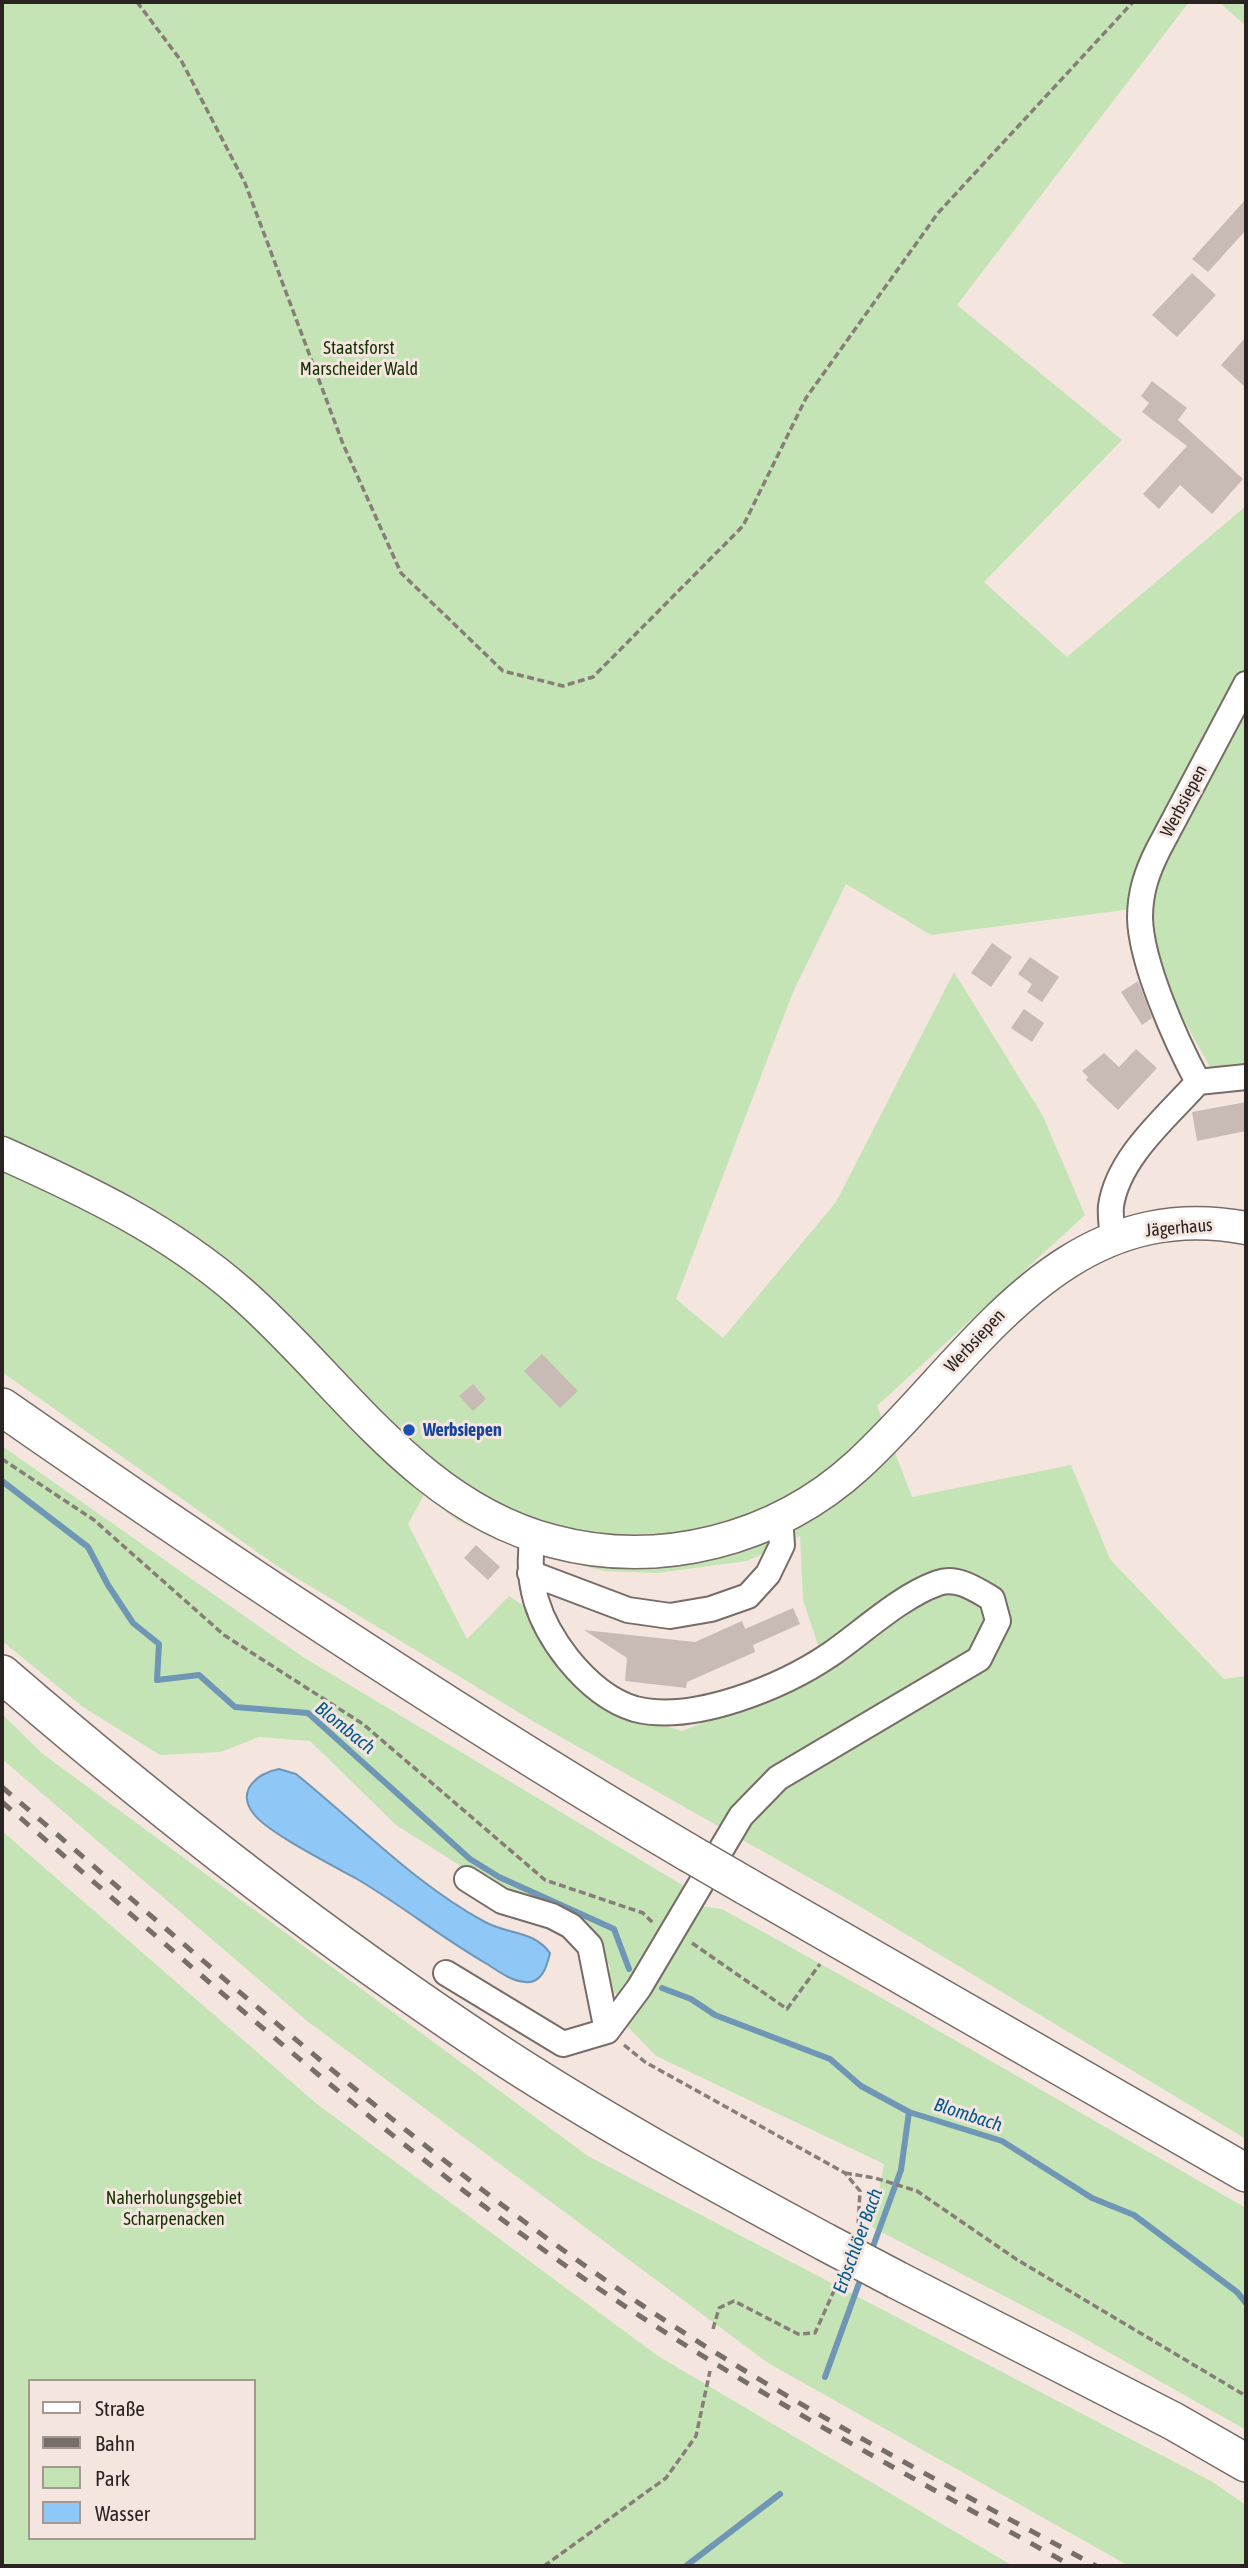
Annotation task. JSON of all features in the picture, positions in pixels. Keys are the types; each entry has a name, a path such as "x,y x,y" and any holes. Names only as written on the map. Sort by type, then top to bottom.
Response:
{"highway":[{"path":"2,1407 223,1561 425,1692 689,1853 1246,2173"},
{"path":"2,1674 73,1735 292,1909 491,2048 694,2171 841,2237 897,2280 1173,2421 1246,2463"}],"main road":[{"name":"Werbsiepen","path":"2,1153 97,1196 190,1254 268,1318 409,1462 471,1507 533,1535 587,1549 665,1551 724,1540 780,1518 813,1499 857,1466 982,1331 1026,1290 1063,1265 1113,1238"},
{"name":"Jägerhaus","path":"1113,1238 1149,1227 1172,1225 1212,1224 1246,1228"}],"street":[{"name":"Werbsiepen","path":"1198,1082 1166,1012 1144,942 1141,898 1146,874 1246,684"},
{"path":"1113,1238 1111,1204 1126,1168 1145,1141 1198,1082 1246,1077"},
{"path":"530,1573 628,1611 670,1616 711,1609 748,1597 768,1574 782,1545 780,1518"},
{"path":"446,1973 563,2045 607,2031 639,1988 741,1816 778,1778 979,1659 992,1639 998,1620 992,1599 967,1584 940,1582 889,1611 829,1655 794,1674 728,1701 669,1712 634,1709 589,1684 557,1644 537,1608 530,1573 533,1535"},
{"path":"467,1879 502,1901 552,1916 571,1926 590,1946 607,2031"}],"path":[{"path":"137,2 182,62 245,183 343,444 401,573 502,671 563,686 593,677 743,526 806,398 938,213 1132,2"},
{"path":"2,1459 94,1520 224,1636 363,1724 545,1880 643,1913 670,1934 788,2009 820,1964"},
{"path":"607,2031 645,2062 845,2173 875,2178 917,2191 1016,2259 1246,2396"},
{"path":"841,2237 860,2191 845,2173"},
{"path":"713,2329 719,2308 734,2301 797,2334 816,2333 837,2284"},
{"path":"544,2566 666,2478 696,2437 710,2371"}],"green space":[{"name":"Staatsforst Marscheider Wald","path":"2,2 1189,2 957,305 1122,440 984,582 1067,657 1246,506 1246,1063 1210,1067 1161,979 1148,907 931,935 846,884 793,992 676,1299 723,1338 836,1202 954,972 1043,1116 1085,1215 877,1406 912,1497 1071,1465 1110,1559 1224,1679 1246,1676 1246,2139 854,1903 536,1723 277,1566 2,1372","holes":["424,1495 458,1521 496,1540 558,1560 605,1571 657,1573 747,1561 800,1536 803,1600 823,1660 757,1702 682,1731 633,1716 533,1612 509,1596 467,1639 408,1524"]},
{"path":"1219,2 1246,2 1246,26"},
{"path":"2,1446 303,1657 684,1886 621,1999 610,1989 610,1967 582,1926 514,1900 396,1825 310,1741 259,1737 221,1752 160,1755 83,1707 2,1641"},
{"path":"2,1714 43,1754 588,2156 1211,2481 1246,2505 1246,2566 1129,2566 768,2363 307,2021 2,1759"},
{"name":"Naherholungsgebiet Scharpenacken","path":"2,1831 317,2104 658,2356 1013,2566 2,2566"},
{"path":"700,1906 722,1909 1246,2208 1246,2430 1073,2332 872,2227 884,2164 656,2056 627,2026"}],"water":[{"path":"279,1769 296,1774 411,1872 459,1907 494,1926 536,1940 550,1953 540,1977 531,1982 505,1975 373,1889 260,1821 248,1805 248,1790 264,1774"}],"building":[{"path":"1246,199 1246,230 1208,272 1192,259"},
{"path":"1192,273 1216,295 1177,337 1152,315"},
{"path":"1246,337 1246,388 1221,365"},
{"path":"1152,381 1187,408 1178,420 1243,479 1212,514 1180,485 1159,509 1143,494 1187,446 1142,412 1149,403 1141,396"},
{"path":"992,943 1012,957 991,987 971,973"},
{"path":"1030,957 1059,977 1042,1002 1027,992 1032,984 1018,974"},
{"path":"1138,981 1152,1018 1142,1025 1121,992"},
{"path":"1024,1009 1044,1023 1032,1042 1011,1028"},
{"path":"1136,1049 1157,1068 1118,1110 1086,1080 1088,1077 1082,1071 1104,1053 1119,1067"},
{"path":"1246,1102 1246,1131 1197,1141 1192,1112"},
{"path":"542,1354 578,1391 560,1408 524,1371"},
{"path":"473,1384 486,1399 473,1411 459,1396"},
{"path":"476,1545 500,1567 488,1580 464,1558"},
{"path":"793,1608 800,1624 753,1645 755,1652 687,1682 686,1688 625,1681 627,1658 584,1630 695,1642 742,1621 745,1629"}],"waterway":[{"name":"Blombach","path":"2,1481 88,1547 108,1585 133,1623 159,1644 157,1680 199,1675 235,1707 308,1713 470,1859 499,1877 614,1929 629,1969"},
{"name":"Blombach","path":"662,1988 691,1999 715,2015 830,2059 861,2086 909,2112 1002,2141 1092,2198 1134,2215 1237,2292 1246,2303"},
{"name":"Erbschlöer Bach","path":"871,2252 901,2170 909,2112"},
{"name":"Erbschlöer Bach","path":"825,2377 862,2275"},
{"name":"Erbschlöer Bach","path":"686,2566 780,2494"}],"railway":[{"path":"2,1787 385,2114 545,2237 683,2332 799,2403 1096,2566"},
{"path":"2,1802 212,1985 354,2104 501,2219 576,2273 758,2390 1072,2566"}],"place":[{"name":"Werbsiepen","path":"409,1430"}]}
